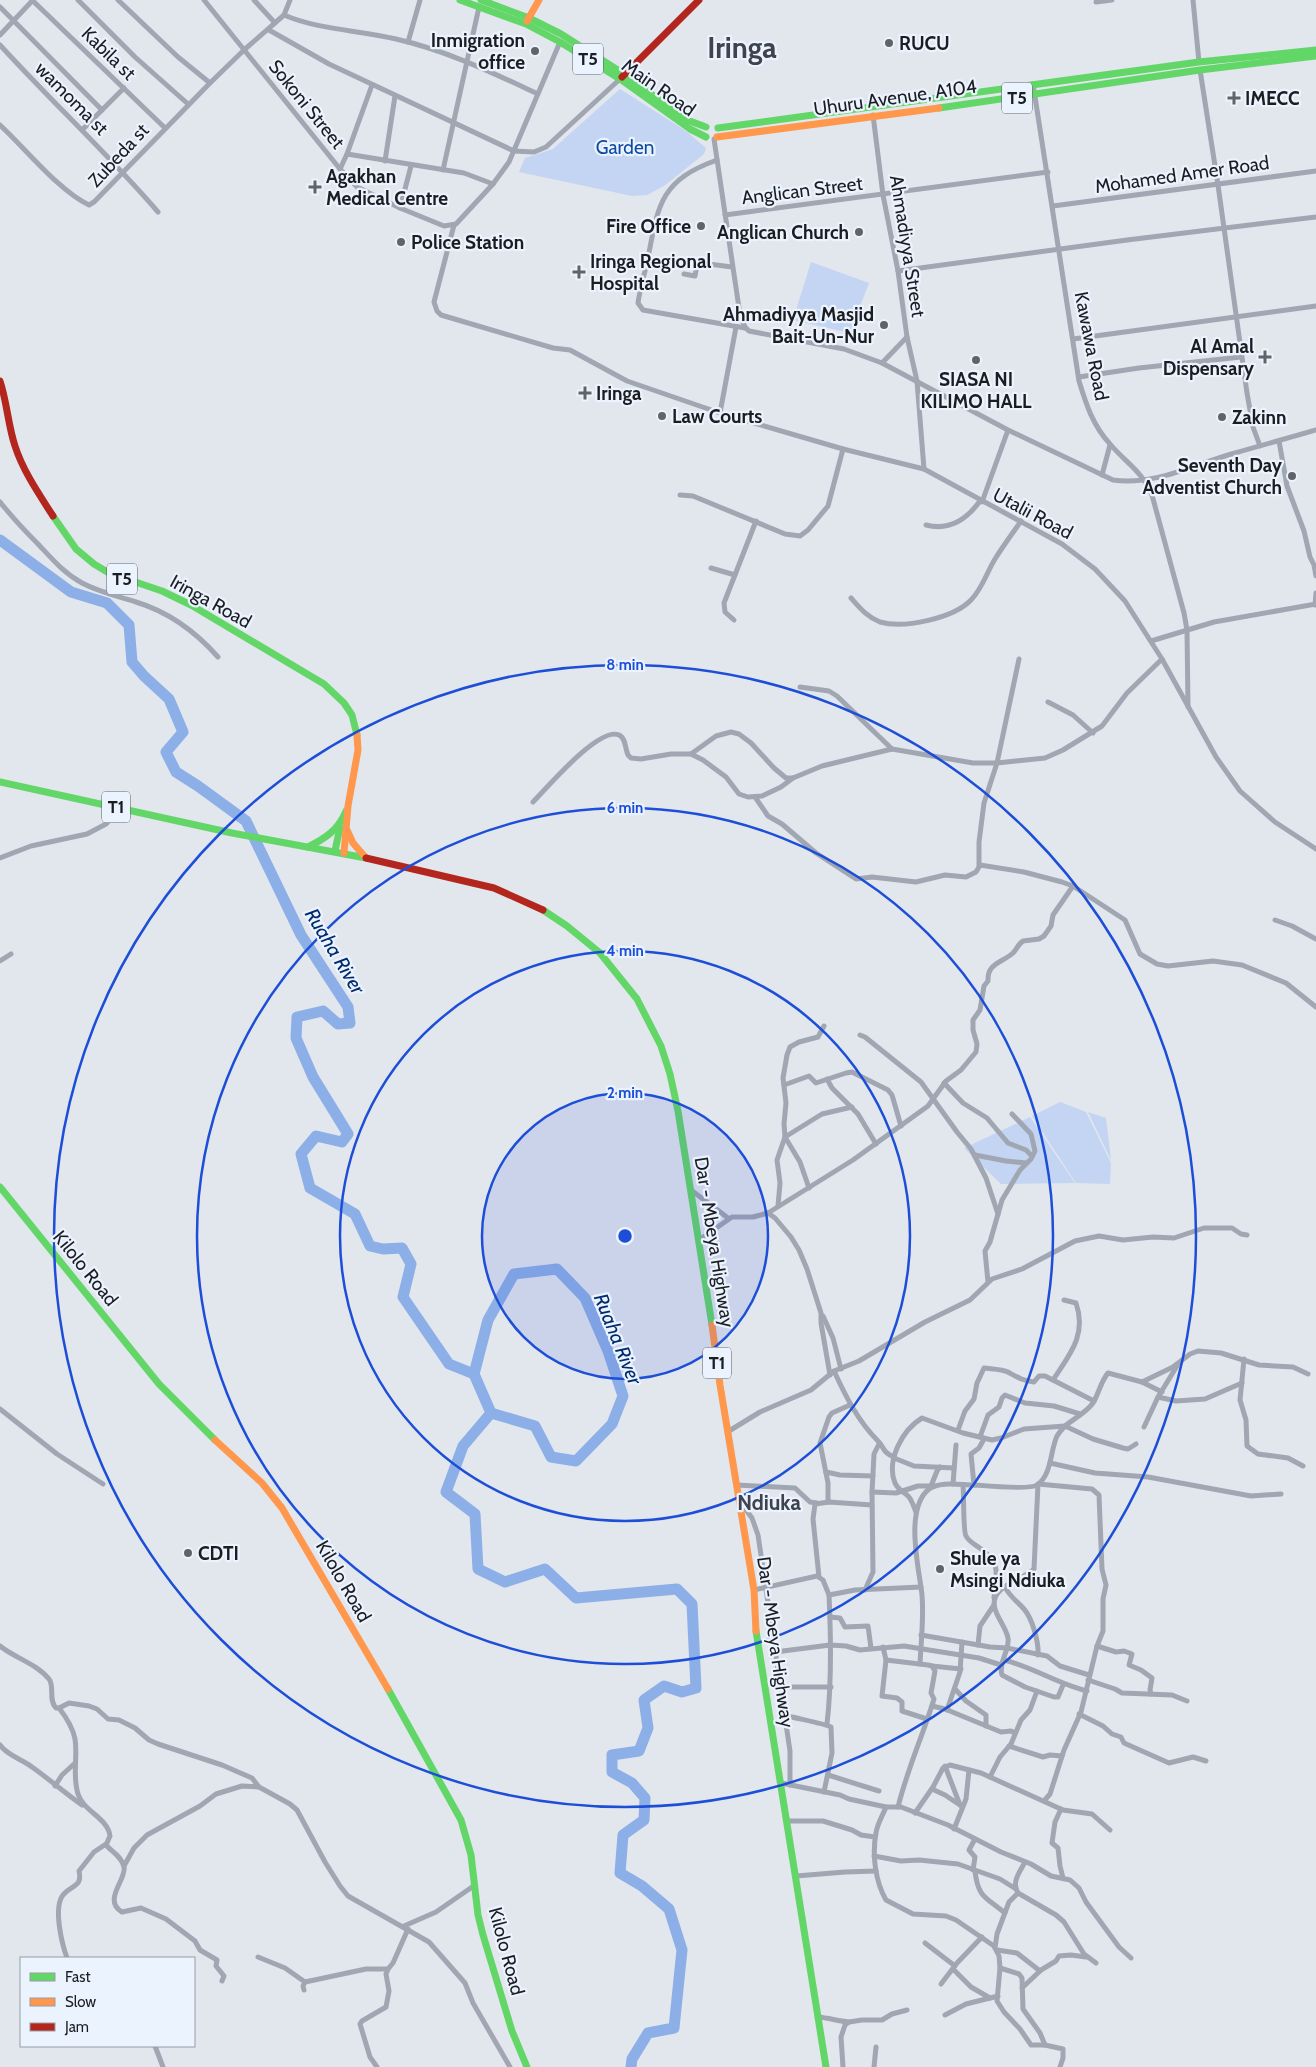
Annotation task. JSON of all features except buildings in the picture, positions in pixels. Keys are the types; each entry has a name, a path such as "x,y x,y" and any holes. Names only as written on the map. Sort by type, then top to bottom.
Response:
{"main road":[{"name":"Main Road","path":"460,0 481,2 528,21 560,42 622,76 654,105 690,128 712,138"},
{"path":"528,21 539,0"},
{"path":"622,76 699,0"},
{"name":"T5","path":"528,21 562,34 687,120 706,127 713,125 718,128"},
{"name":"Uhuru Avenue, A104","path":"712,138 1035,95 1199,66 1316,50"},
{"name":"Uhuru Avenue, A104","path":"718,128 1033,84 1199,66 1316,56"},
{"path":"706,127 705,134 712,138 718,128"},
{"name":"Iringa Road","path":"0,381 5,396 14,447 36,490 76,549 94,564 109,573 162,591 191,605 335,692 352,715 357,730 358,750 348,806"},
{"name":"T1","path":"0,782 232,832 344,853"},
{"name":"T5","path":"335,851 341,823 348,806"},
{"name":"T5","path":"344,853 348,806"},
{"path":"308,847 332,834 341,823"},
{"path":"347,830 353,844 369,860"},
{"name":"Dar - Mbeya Highway","path":"344,853 494,888 523,900 567,926 600,954 637,999 661,1046 670,1074 678,1111 691,1189 738,1499 754,1590 754,1618 826,2067"},
{"name":"Kilolo Road","path":"0,1187 159,1384 232,1457 262,1483 282,1508 450,1796 466,1834 478,1915 483,1935 512,2031 527,2067"}],"street":[{"path":"0,35 32,0"},
{"name":"Kabila st","path":"32,0 165,128"},
{"path":"78,0 135,57 188,104"},
{"path":"118,0 178,57 210,83"},
{"name":"Sokoni Street","path":"204,0 340,170 357,187 400,208 444,226 454,224"},
{"path":"254,0 275,23"},
{"path":"290,0 284,15 303,22 408,42 466,61 536,93"},
{"path":"408,42 420,0"},
{"path":"1096,2 1112,0"},
{"path":"1193,0 1199,66 1218,185 1241,356 1253,427 1260,446"},
{"path":"443,170 466,61 481,2"},
{"path":"0,6 102,110"},
{"name":"Zubeda st","path":"0,125 57,181 89,205 188,104 244,50 284,15"},
{"path":"269,30 329,64 514,151 534,152 546,147 622,76"},
{"path":"454,224 493,184 514,151 536,93 560,42"},
{"name":"wamoma st","path":"0,45 53,102 123,172 158,212"},
{"name":"Kawawa Road","path":"1033,84 1079,377 1087,407 1099,430 1110,445 1126,458 1146,481 1152,495 1181,598 1187,630 1188,709"},
{"path":"340,170 372,85"},
{"path":"82,130 124,88"},
{"path":"386,161 395,96"},
{"name":"Ahmadiyya Street","path":"873,116 883,195 898,271 907,337 917,381 924,469"},
{"path":"712,138 717,160 732,267 741,316 746,328"},
{"path":"347,154 411,166 464,173 493,184"},
{"path":"717,160 699,166 676,180 659,206 638,303 643,310 746,328 754,332 844,349 882,363 1008,430 1113,480 1129,482 1146,481 1316,431"},
{"path":"400,208 411,166"},
{"name":"Mohamed Amer Road","path":"1053,206 1218,185 1316,170"},
{"name":"Anglican Street","path":"725,215 1048,172"},
{"path":"898,271 1223,228 1316,218"},
{"name":"Utalii Road","path":"454,224 434,302 437,311 463,322 553,348 570,350 612,371 627,381 720,413 843,450 924,469 1062,544 1095,569 1124,601 1162,659 1225,773 1240,791 1275,822 1316,850"},
{"path":"684,274 694,276 699,263 732,267"},
{"path":"1073,339 1316,306"},
{"path":"720,413 736,327"},
{"path":"882,363 907,337"},
{"path":"1079,377 1241,356"},
{"path":"926,525 941,528 969,515 981,501 1008,430"},
{"path":"1279,441 1286,486 1304,531 1316,576"},
{"path":"1102,475 1110,445"},
{"path":"680,495 693,496 785,534 793,536 804,534 828,506 843,450"},
{"path":"0,502 17,524 50,558 71,576 99,591 175,618 204,641 218,657"},
{"path":"851,598 864,613 880,622 889,624 924,621 954,612 975,596 995,558 1021,521"},
{"path":"734,620 725,612 724,606 728,590 756,522"},
{"path":"711,568 735,574"},
{"path":"1151,641 1214,622 1315,604 1316,593"},
{"path":"755,798 768,816 782,824 816,853 856,878 872,877 916,882 945,875 966,877 976,872 980,865 979,842 984,803 997,763 1019,659"},
{"path":"533,802 582,753 604,736 620,735 623,738 628,755 636,759 671,754 691,754 726,776 739,794 755,798 772,792 793,778 822,766 892,748 960,762 997,763 1044,758 1093,733 1102,726 1138,681 1162,659"},
{"path":"800,687 829,691 837,696 892,748"},
{"path":"1048,702 1073,715 1093,733"},
{"path":"691,754 716,736 731,732 739,734 751,743 780,774 786,778 793,778"},
{"path":"0,858 31,846 87,834 106,824 120,808"},
{"path":"980,865 1024,872 1073,886 1125,920 1140,954 1150,961 1162,966 1213,961 1242,965 1286,983 1316,1007"},
{"path":"698,1240 728,1218 737,1216 753,1217 768,1213 876,1144 928,1106 944,1083 961,1070 976,1052 977,1044 973,1030 973,1020 980,1010 984,986 988,981 988,975 992,967 998,961 1011,955 1023,941 1039,939 1044,936 1051,926 1053,915 1073,886"},
{"path":"1275,920 1292,926 1316,939"},
{"path":"0,961 11,954"},
{"path":"778,1206 780,1183 777,1160 785,1137 784,1069 790,1048 799,1042 818,1037 824,1026"},
{"path":"860,1035 921,1082 934,1098 975,1155 986,1178 998,1214"},
{"path":"784,1085 809,1076 816,1084 852,1072 888,1090 892,1095 901,1126"},
{"path":"828,1079 832,1088 852,1106 876,1144"},
{"path":"944,1083 963,1103 987,1118 1008,1143 1026,1150 1032,1156"},
{"path":"785,1137 822,1114 852,1106"},
{"path":"988,1282 985,1251 990,1242 998,1214 1008,1189 1036,1150 1031,1134 1012,1114"},
{"path":"785,1137 800,1162 809,1188"},
{"path":"975,1155 1006,1162 1026,1163"},
{"path":"691,1189 728,1218"},
{"path":"768,1213 786,1230 799,1250 821,1314 833,1338 841,1369"},
{"path":"729,1431 760,1412 811,1390 832,1373 859,1361 925,1322 970,1300 988,1282 998,1276 1022,1269 1069,1244 1087,1237 1099,1236 1124,1240 1152,1237 1171,1238 1204,1228 1227,1228 1247,1235"},
{"path":"1053,1380 1074,1348 1080,1327 1080,1317 1076,1304 1064,1300"},
{"path":"821,1314 821,1323 832,1373 850,1405 885,1452 914,1466 954,1468"},
{"path":"1142,1382 1198,1351 1221,1353 1259,1365 1293,1367 1308,1374"},
{"path":"1244,1360 1240,1400 1246,1420 1249,1448 1258,1454 1288,1458 1304,1466"},
{"path":"1144,1427 1158,1397 1177,1364"},
{"path":"958,1430 965,1412 974,1399 977,1383 984,1368 1005,1371 1019,1379 1031,1382 1034,1382 1041,1376 1094,1400"},
{"path":"978,1645 980,1626 994,1603 996,1595 1013,1580 1034,1569 1038,1484 1042,1481 1050,1463 1057,1437 1065,1426 1094,1400 1108,1372 1142,1382 1162,1392"},
{"path":"1158,1397 1176,1401 1205,1399 1242,1383"},
{"path":"974,1485 970,1454 979,1448 988,1415 999,1407 1005,1395 1024,1403 1054,1406 1080,1414"},
{"path":"828,1502 828,1483 820,1443 832,1413 850,1405"},
{"path":"0,1409 56,1454 103,1484"},
{"path":"916,1512 909,1498 894,1481 892,1470 894,1458 909,1429 922,1418 982,1438 1001,1438 1024,1429 1065,1426 1093,1439 1123,1448 1130,1448 1136,1444"},
{"path":"865,1590 873,1572 872,1492 874,1454 879,1444"},
{"path":"953,1484 956,1445"},
{"path":"874,1454 885,1452"},
{"path":"1050,1463 1086,1472 1124,1477 1148,1477 1251,1496 1281,1494"},
{"path":"920,1664 922,1635 921,1587 916,1542 916,1512 925,1493 934,1486 936,1471 940,1467"},
{"path":"826,1472 840,1475 873,1476"},
{"path":"872,1492 902,1492 918,1486 953,1484 1024,1488 1038,1484 1092,1489 1099,1495 1102,1569 1106,1585 1103,1599 1104,1623 1079,1714 1062,1756 1050,1794 1044,1800"},
{"path":"736,1485 794,1488 810,1502 816,1503 872,1505"},
{"path":"964,1485 964,1533 970,1541 986,1553 996,1568 998,1576 994,1603 1007,1636 1007,1648 1002,1662 1002,1675 1025,1687 1056,1698 1063,1685"},
{"path":"738,1499 752,1518 756,1528 790,1752 790,1785"},
{"path":"816,1503 813,1520 819,1577 826,1585 829,1595 831,1687 827,1724"},
{"path":"754,1590 819,1577"},
{"path":"829,1595 865,1590 921,1587"},
{"path":"1005,1587 1010,1596 1026,1611 1037,1639 1038,1655"},
{"path":"830,1617 840,1618 845,1627 868,1626 871,1648"},
{"path":"922,1635 1047,1656 1060,1666 1122,1693 1172,1694 1188,1701"},
{"path":"947,1710 961,1669 962,1642"},
{"path":"0,1646 44,1674 52,1684 52,1703 59,1708 72,1729 75,1738 74,1763 77,1790 84,1807"},
{"path":"775,1652 830,1646 846,1646 860,1650 883,1647 920,1648 1002,1662 1048,1675 1063,1685 1086,1691"},
{"path":"1097,1646 1115,1652 1124,1651 1132,1654 1128,1664 1152,1678 1151,1694"},
{"path":"883,1647 886,1660 882,1696 897,1698 902,1702 902,1711 927,1719"},
{"path":"886,1660 961,1669"},
{"path":"898,1807 904,1782 934,1699 931,1689 935,1671 932,1666"},
{"path":"780,1687 831,1687"},
{"path":"955,1689 962,1698 986,1715 986,1726"},
{"path":"990,1778 1000,1757 1009,1746 1021,1720 1030,1710 1037,1690"},
{"path":"59,1708 69,1703 97,1709 108,1719 119,1720 135,1728 149,1740 222,1765 252,1778 259,1787 290,1804 297,1810 325,1862 348,1896 373,1912 406,1927 429,1942 465,1983 473,2003 510,2067"},
{"path":"932,1706 1004,1732 1010,1731 1015,1733"},
{"path":"1079,1714 1103,1726 1112,1734 1121,1737 1124,1743 1167,1762 1192,1758 1206,1760"},
{"path":"784,1715 812,1723 827,1724 832,1729 833,1744 824,1792"},
{"path":"0,1745 14,1757 33,1767 84,1807 106,1827 110,1836 106,1844 94,1852 79,1871 81,1877 79,1882 62,1897 58,1914 67,1957"},
{"path":"1009,1746 1043,1757 1050,1755 1062,1756"},
{"path":"55,1786 62,1775 74,1763"},
{"path":"945,1766 950,1765 969,1770 1044,1800 1061,1809 1092,1814 1110,1830"},
{"path":"916,1812 945,1766"},
{"path":"945,1766 962,1807"},
{"path":"954,1829 968,1790 969,1770"},
{"path":"828,1776 878,1791"},
{"path":"781,1783 916,1812 1025,1862 1051,1876 1070,1880 1077,1885 1086,1902 1119,1947 1131,1958"},
{"path":"222,1981 224,1976 216,1966 216,1959 200,1950 196,1942 178,1926 141,1908 130,1911 119,1910 115,1899 116,1889 124,1871 124,1866 141,1840 156,1829 200,1806 225,1790 242,1786 259,1787"},
{"path":"932,1789 945,1795 962,1807"},
{"path":"886,1806 876,1831 874,1856 876,1871 886,1900 893,1905 920,1915 946,1916 966,1926 996,1949 1017,1953 1040,1971"},
{"path":"1061,1809 1055,1822 1052,1843 1058,1848 1063,1878"},
{"path":"787,1821 823,1822 852,1830 861,1835 875,1837"},
{"path":"975,1839 969,1850 975,1857 974,1870 977,1887 982,1895 1005,1913"},
{"path":"106,1844 124,1866"},
{"path":"874,1856 901,1861 919,1860 952,1863 1000,1879 1056,1915 1064,1922 1081,1951 1096,1963"},
{"path":"1025,1862 1016,1878 1017,1891 1011,1899 997,1934 996,1949 1000,1968 997,2001 1020,2029 1029,2044 1063,2049 1060,2067"},
{"path":"796,1876 876,1871"},
{"path":"377,2067 370,2057 360,2024 386,2007 389,1991 386,1974 393,1964 406,1927 436,1912 475,1885"},
{"path":"941,1984 954,1967 982,1938"},
{"path":"925,1943 954,1967 971,1987 990,1998"},
{"path":"258,1956 285,1968 305,1982 366,1969 388,1969"},
{"path":"1022,1988 1040,1971 1061,1956 1089,1957"},
{"path":"1000,1968 1021,1976 1023,2009 1040,2033 1045,2045"},
{"path":"304,1990 305,1982"},
{"path":"945,2015 966,2004 998,1996"},
{"path":"818,2017 830,2017 836,2021 849,2022 882,2020 895,2012 907,2010"},
{"path":"843,2067 841,2037 843,2028 849,2022"},
{"path":"155,2047 163,2067"},
{"path":"874,2067 876,2047"}],"green space":[{"name":"Garden","path":"620,89 686,131 706,148 704,154 664,186 647,195 632,196 519,172 525,158 553,149"},
{"path":"811,262 869,283 850,333 793,320"},
{"path":"1060,1102 1086,1112 1111,1163 1110,1184 1076,1183 1032,1116"},
{"path":"1088,1112 1106,1118 1111,1160"},
{"path":"1030,1117 1075,1183 1001,1184 964,1148"}],"waterway":[{"name":"Ruaha River","path":"0,540 71,592 107,603 129,625 132,662 169,699 183,732 166,752 176,772 246,821 301,935 348,1007 350,1023 338,1024 323,1011 297,1017 296,1038 313,1077 348,1134 342,1142 316,1136 301,1154 310,1188 355,1214 370,1246 383,1249 402,1248 411,1264 403,1297 449,1364 474,1374 491,1413 463,1446 446,1492 475,1514 478,1569 505,1582 545,1569 576,1598 677,1589 692,1604 696,1688 682,1692 664,1686 644,1700 648,1728 639,1751 612,1755 612,1772 632,1783 645,1798 644,1820 623,1835 620,1873 642,1886 669,1909 682,1950 674,2028 648,2033 632,2059 631,2067"},
{"name":"Ruaha River","path":"474,1374 488,1320 514,1274 557,1269 585,1298 608,1351 623,1396 612,1424 576,1461 551,1457 535,1426 491,1413"}],"traffic: fast":[{"path":"460,0 526,24 560,42 620,79 690,129 706,137"},
{"path":"481,0 529,18 561,34 624,74 687,120 706,127"},
{"path":"718,128 1199,62 1316,50"},
{"path":"939,108 1200,70 1316,56"},
{"path":"53,516 76,549 94,564 109,573 162,591 191,605 324,684 344,703 352,715 357,735"},
{"path":"0,782 232,833 366,858"},
{"path":"308,847 331,833 346,811"},
{"path":"335,851 340,827"},
{"path":"543,910 567,926 600,953 637,999 661,1046 670,1074 678,1111 712,1325"},
{"path":"0,1187 159,1384 215,1440"},
{"path":"756,1631 826,2067"},
{"path":"388,1689 461,1820 471,1855 478,1915 483,1935 512,2031 527,2067"}],"traffic: slow":[{"path":"527,21 539,0"},
{"path":"717,137 939,108"},
{"path":"344,853 348,806 358,750 357,735"},
{"path":"347,830 353,843 366,858"},
{"path":"712,1325 754,1590 756,1631"},
{"path":"215,1440 262,1483 282,1508 388,1689"}],"traffic: jam":[{"path":"622,77 699,0"},
{"path":"0,381 18,455 53,516"},
{"path":"366,858 494,888 543,910"}],"place":[{"name":"RUCU","path":"889,43"},
{"name":"Inmigration office","path":"535,51"},
{"name":"IMECC","path":"1234,98"},
{"name":"Agakhan Medical Centre","path":"315,187"},
{"name":"Fire Office","path":"701,226"},
{"name":"Anglican Church","path":"859,232"},
{"name":"Police Station","path":"401,242"},
{"name":"Iringa Regional Hospital","path":"579,272"},
{"name":"Ahmadiyya Masjid Bait-Un-Nur","path":"884,325"},
{"name":"Al Amal Dispensary","path":"1265,357"},
{"name":"SIASA NI KILIMO HALL","path":"976,360"},
{"name":"Iringa","path":"585,393"},
{"name":"Law Courts","path":"662,416"},
{"name":"Zakinn","path":"1222,417"},
{"name":"Seventh Day Adventist Church","path":"1292,476"},
{"name":"CDTI","path":"188,1553"},
{"name":"Shule ya Msingi Ndiuka","path":"940,1569"}],"district":[{"name":"Iringa","path":"742,48"},
{"name":"Ndiuka","path":"769,1503"}]}
